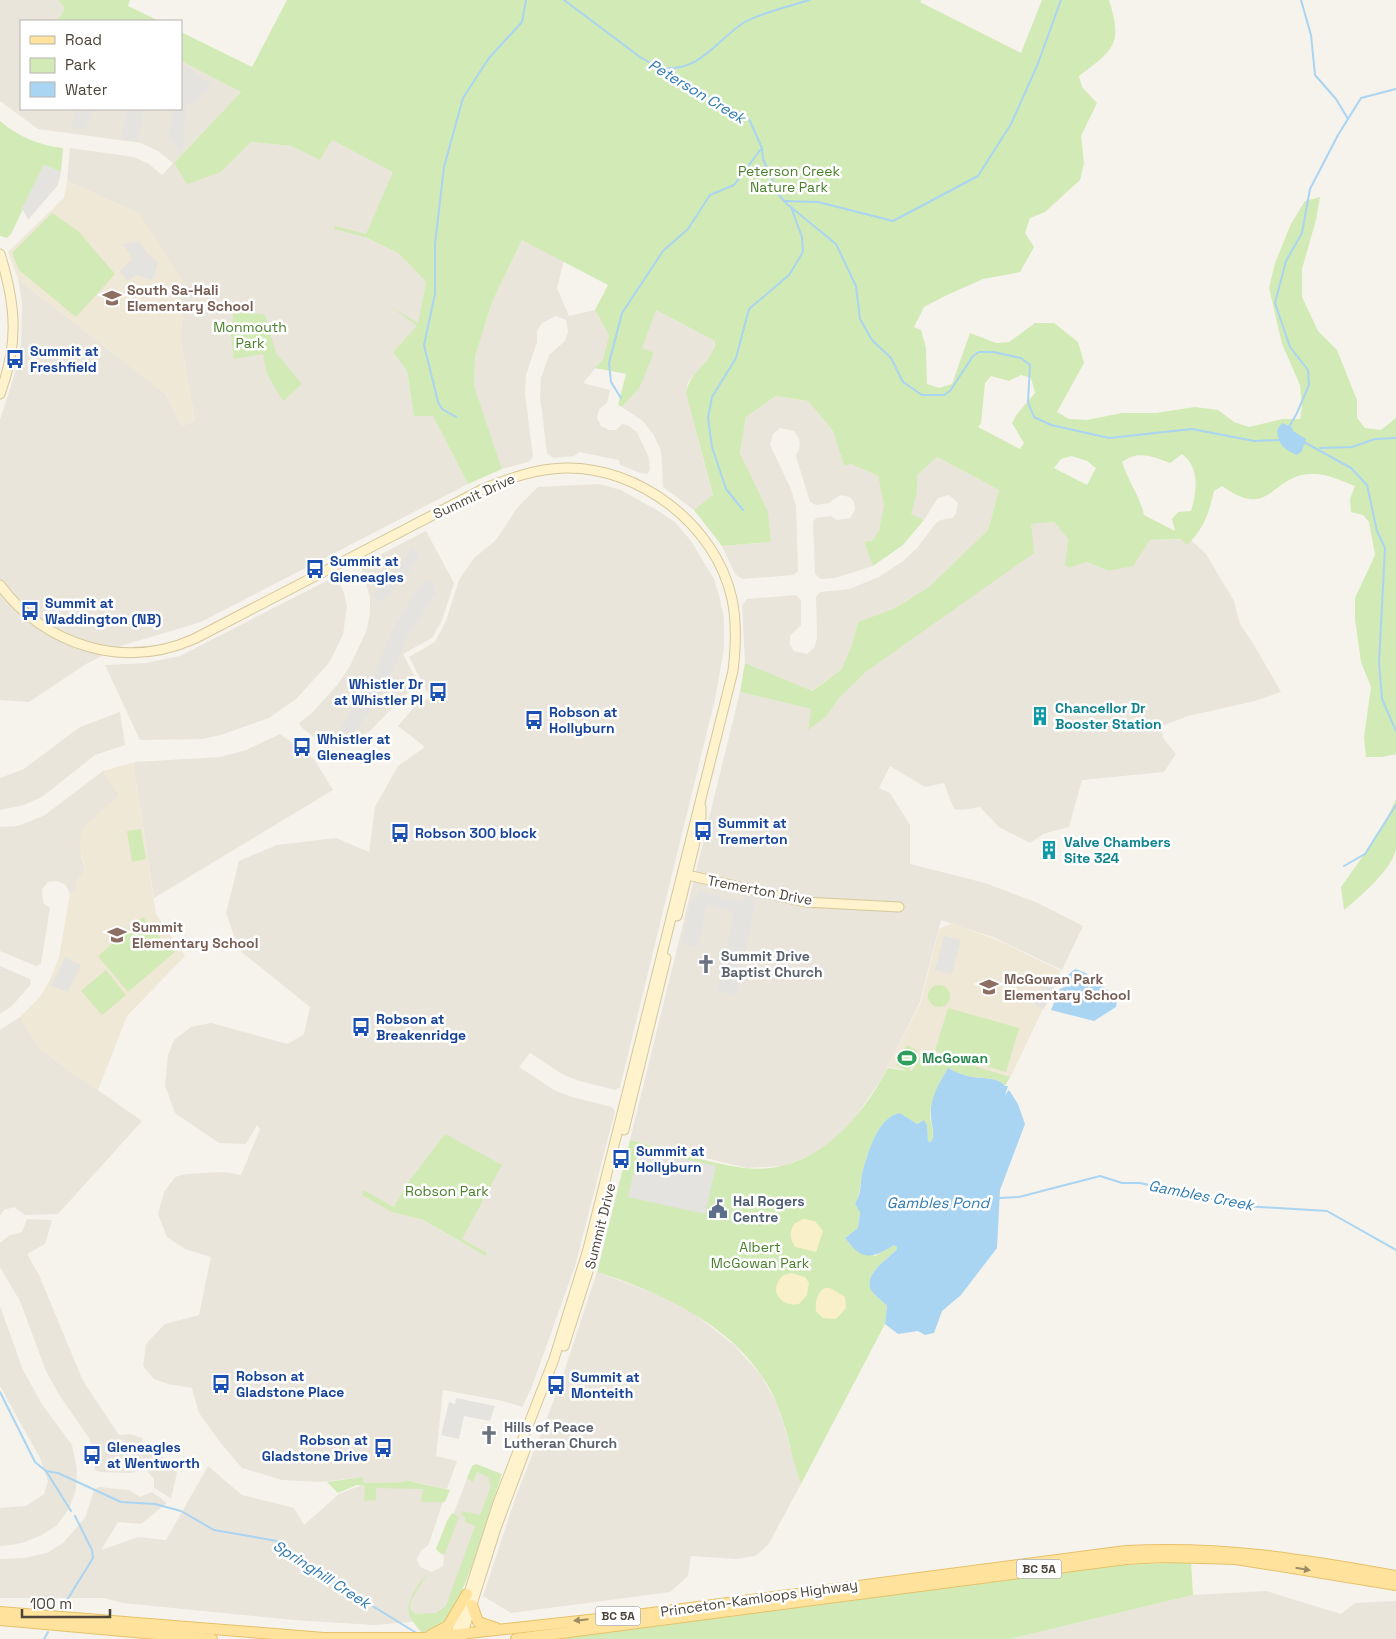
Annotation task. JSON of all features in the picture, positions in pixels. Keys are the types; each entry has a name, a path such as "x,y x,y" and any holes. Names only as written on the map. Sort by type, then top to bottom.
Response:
{"main road":[{"path":"0,254 8,282 14,316 13,350 0,394"},
{"name":"Summit Drive","path":"0,585 22,612 51,633 65,640 88,648 113,652 166,649 194,639 417,523 502,482 518,475 550,470 584,469 600,472 650,490 674,508 702,539 716,560 732,598 736,634 733,670 701,803 695,817 684,874 585,1282 558,1364 496,1528 472,1605 458,1637"},
{"name":"Summit Drive","path":"458,1637 467,1594 510,1469 554,1359 579,1280 684,874"},
{"name":"Tremerton Drive","path":"684,874 805,902 899,907"},
{"name":"Princeton-Kamloops Highway","path":"0,1612 315,1637 423,1638 458,1637 509,1629 644,1614 1126,1551 1172,1549 1237,1551 1300,1559 1396,1576"},
{"name":"Princeton-Kamloops Highway","path":"516,1639 1126,1559 1165,1557 1236,1559 1396,1584"},
{"path":"423,1638 438,1633 448,1626 467,1594"},
{"path":"472,1605 478,1622 483,1625 509,1629"},
{"path":"0,1620 212,1639"}],"shaded area":[{"path":"0,0 58,0 65,8 58,20 20,20 20,110 182,110 182,62 241,92 174,163 221,172 251,142 291,146 320,160 332,140 394,172 365,237 398,253 426,282 418,326 393,352 407,371 414,416 433,416 468,484 201,622 124,645 86,664 29,702 0,700 0,420 15,373 21,344 22,302 18,279 166,394 182,426 195,421 180,337 183,315 140,214 67,181 70,148 134,157 149,164 162,175 173,163 158,151 141,143 38,129 0,101"},
{"path":"185,65 211,86 192,105 186,102 183,151 177,151 177,147 169,139 169,127 174,127 171,125 172,110 182,110 182,70"},
{"path":"77,110 94,110 85,129 70,126"},
{"path":"128,110 144,110 138,141 121,139"},
{"path":"44,165 61,172 58,185 28,220 22,208"},
{"name":"South Sa-Hali Elementary School","path":"67,181 140,214 182,280 183,315 180,337 195,421 182,426 166,394 18,279 8,252 64,198"},
{"path":"522,240 565,256 557,288 569,316 595,310 609,335 603,359 583,383 610,390 607,403 599,409 597,418 601,426 609,430 616,430 622,424 637,432 649,458 650,470 647,474 620,465 619,460 579,452 574,456 553,458 547,453 540,396 541,378 549,355 565,341 568,332 566,320 556,316 542,323 537,331 537,342 526,375 525,394 533,457 528,462 502,469 474,385 475,357 492,302"},
{"path":"139,241 148,254 158,262 154,277 150,280 137,275 127,281 120,271 133,259 123,244"},
{"path":"656,310 715,341 712,354 688,382 686,393 713,496 694,510 663,487 661,450 653,434 643,421 622,407 640,387 653,354 641,348"},
{"path":"776,396 808,401 833,431 844,466 851,464 878,476 886,511 877,539 864,542 873,566 835,578 821,579 815,574 813,522 816,518 831,516 837,520 850,518 855,510 854,502 850,497 840,495 829,503 816,505 810,502 796,456 800,446 799,438 794,431 780,428 773,434 770,445 791,489 796,506 798,571 794,575 742,579 735,574 722,546 771,542 767,512 740,453 746,417"},
{"path":"937,457 999,490 988,530 929,587 895,608 858,622 852,645 841,670 811,691 745,663 742,605 747,599 796,595 801,600 801,625 790,636 790,645 794,651 807,654 814,648 817,638 816,597 820,592 849,589 879,577 903,561 917,548 936,523 952,518 956,514 958,503 949,495 938,498 924,520 899,510 910,481"},
{"path":"599,484 621,490 675,522 691,541 714,579 724,619 724,649 715,699 620,1087 615,1090 579,1081 562,1074 530,1053 519,1067 554,1090 572,1097 612,1107 615,1111 575,1266 531,1389 522,1407 503,1401 443,1390 436,1456 457,1461 447,1489 406,1480 405,1482 364,1483 363,1477 321,1482 282,1480 242,1468 199,1413 192,1388 168,1384 154,1379 143,1366 146,1344 165,1324 199,1315 211,1257 185,1249 167,1237 158,1214 164,1192 175,1177 186,1174 225,1172 241,1175 260,1129 257,1125 246,1144 219,1143 175,1113 165,1085 168,1055 174,1040 191,1027 211,1023 288,1044 304,1034 310,1007 239,950 226,913 239,861 277,845 336,838 369,852 375,807 398,766 425,747 398,726 415,706 430,697 409,657 435,642 446,621 459,580 474,558 496,540 517,508 538,487","holes":["445,1134 462,1240 487,1253 461,1242 423,1220 392,1212 364,1190 394,1207 406,1185"]},
{"path":"1054,522 1068,539 1065,565 1069,568 1087,562 1108,571 1150,540 1190,539 1206,554 1234,601 1240,624 1281,692 1255,701 1188,716 1162,726 1163,738 1176,754 1164,772 1082,780 1069,827 1043,834 1030,843 999,827 980,807 963,810 954,809 944,783 925,787 890,766 879,788 890,793 910,825 910,864 985,883 1038,903 1083,926 1062,970 995,938 941,920 920,1002 883,1077 847,1129 818,1152 784,1166 747,1168 630,1140 740,692 811,709 808,729 827,716 838,699 867,671 918,633 1031,524"},
{"path":"426,531 454,583 442,620 432,638 403,654 420,687 406,694 370,731 360,737 346,742 331,742 315,738 301,727 299,723 313,712 338,684 350,666 366,632 370,614 370,597 362,572 362,564"},
{"path":"411,548 419,554 408,573 382,602 374,595 401,564"},
{"path":"334,577 338,579 347,606 343,635 329,663 296,699 269,718 221,735 202,739 140,740 105,665 146,663 180,656"},
{"path":"427,578 435,585 433,589 436,592 407,637 389,680 352,738 339,731 375,673 391,633 412,597"},
{"path":"120,712 125,745 95,755 42,797 24,805 0,810 0,778 24,769 80,727"},
{"path":"280,734 314,759 333,790 154,898 134,768 135,762 220,757 246,750"},
{"name":"Summit Elementary School","path":"135,762 134,768 156,914 185,956 127,1016 98,1090 42,1051 20,1017 40,997 51,978 59,957 70,894 76,891 77,881 85,870 79,843 82,829 119,795 103,771"},
{"path":"103,771 120,795 82,829 81,856 85,870 77,881 76,891 70,894 66,885 57,881 48,882 42,889 43,903 50,908 41,964 36,966 0,951 0,827 18,826 45,815"},
{"path":"699,891 742,902 745,895 756,899 736,996 718,991 734,912 707,905 698,947 681,944 691,900 696,901"},
{"name":"McGowan Park Elementary School","path":"952,923 1002,942 1061,971 1010,1078 926,1051 914,1072 888,1067 921,1002 939,929"},
{"path":"944,936 961,940 952,974 935,970"},
{"path":"65,957 81,965 68,992 51,986"},
{"path":"0,966 30,979 31,984 12,1006 0,1014"},
{"path":"1045,983 1055,988 1044,1009 1034,1005"},
{"path":"20,1017 42,1051 142,1121 58,1214 25,1215 14,1207 4,1210 0,1216 0,1030"},
{"path":"639,1149 716,1166 705,1214 628,1197"},
{"path":"27,1219 52,1220 45,1244 27,1254 39,1275 83,1381 119,1435 130,1434 142,1438 144,1448 161,1455 177,1473 171,1498 154,1488 154,1478 144,1469 131,1473 100,1472 95,1470 94,1453 89,1438 58,1393 46,1371 20,1301 0,1267 0,1243 10,1235 22,1232"},
{"path":"597,1272 659,1295 687,1308 734,1345 761,1375 778,1406 801,1484 768,1545 755,1556 736,1559 691,1556 688,1576 670,1592 511,1613 483,1596 515,1499 559,1387"},
{"path":"0,1306 23,1370 43,1406 72,1445 77,1469 76,1489 69,1509 56,1526 40,1536 22,1543 3,1546 0,1546 0,1508 26,1506 44,1494 48,1481 40,1458 0,1386"},
{"path":"456,1398 495,1406 490,1421 464,1416 459,1439 441,1435 449,1402 455,1404"},
{"path":"208,1466 242,1495 294,1508 304,1525 339,1494 359,1486 402,1486 446,1493 428,1546 421,1550 417,1559 420,1567 432,1572 443,1566 444,1557 440,1549 470,1471 477,1468 496,1482 449,1612 435,1620 374,1625 294,1620 123,1603 103,1598 0,1598 0,1559 24,1558 47,1553 63,1543 85,1518 94,1490 99,1487 129,1490 140,1497 152,1492 167,1503 141,1524 118,1522 101,1550 138,1537 166,1540"},
{"path":"1266,1591 1341,1614 1355,1603 1396,1601 1396,1639 1010,1639 1193,1595"}],"green space":[{"path":"58,0 130,0 128,6 157,20 58,20 65,8"},
{"name":"Peterson Creek Nature Park","path":"287,0 921,0 920,2 1021,53 1042,0 1109,0 1115,27 1115,37 1112,45 1108,52 1079,76 1082,87 1097,103 1081,136 1084,163 1080,180 1045,212 1030,218 1025,233 1034,247 1020,272 983,279 924,307 914,327 921,330 926,348 927,384 939,388 952,384 970,333 996,343 1009,342 1035,323 1054,323 1078,342 1084,363 1057,412 1069,419 1087,420 1122,413 1156,413 1195,407 1218,410 1234,422 1249,427 1282,419 1300,419 1302,406 1300,385 1282,344 1269,288 1275,263 1291,224 1305,201 1320,197 1316,220 1302,269 1302,297 1318,331 1337,350 1357,400 1357,418 1365,428 1381,430 1396,418 1396,754 1382,757 1366,757 1364,737 1371,687 1361,662 1355,619 1355,598 1375,555 1369,522 1363,515 1351,512 1350,499 1355,486 1333,477 1316,474 1297,477 1261,498 1251,499 1238,496 1222,486 1214,491 1205,520 1198,533 1187,545 1181,539 1150,540 1133,566 1108,571 1087,562 1069,568 1065,565 1068,539 1054,522 1031,524 1034,553 867,671 838,699 827,716 808,730 811,709 740,692 745,663 812,691 841,670 852,645 858,622 895,608 929,587 988,530 999,490 937,457 917,475 917,492 911,514 924,520 903,545 873,566 864,542 873,540 879,531 884,505 878,476 851,464 844,466 833,431 808,401 776,396 746,417 740,453 768,512 771,542 722,546 694,510 713,495 686,393 692,378 711,354 715,341 656,310 642,348 654,353 640,387 622,407 618,405 626,374 595,368 603,359 609,335 595,310 608,285 522,240 492,302 475,357 474,385 502,469 468,484 433,416 414,416 407,371 393,352 417,326 391,307 418,323 426,282 398,253 365,237 334,229 335,226 366,234 393,172 332,140 320,160 291,146 251,142 221,172 187,184 174,163 241,92 182,62 182,32 252,67","holes":["1021,375 1031,378 1035,393 1017,414 1012,423 1024,443 1020,449 978,427 981,423 985,383 991,376 1009,381","1182,454 1192,466 1196,488 1191,511 1178,512 1172,519 1175,531 1144,515 1140,501 1122,462 1134,456 1146,455 1170,463","1072,456 1087,461 1096,468 1087,485 1054,468 1061,459"]},
{"path":"0,121 14,132 29,139 45,145 63,148 61,172 44,165 11,234 7,238 0,236"},
{"path":"52,213 78,231 115,274 76,317 19,270 12,253"},
{"name":"Monmouth Park","path":"234,310 265,315 276,353 302,384 283,401 267,374 263,354 234,359 231,334"},
{"path":"1396,799 1396,849 1393,857 1382,874 1344,910 1341,887 1382,829"},
{"path":"141,829 146,859 132,862 127,831"},
{"path":"143,917 163,941 167,939 175,952 128,992 98,956"},
{"path":"106,970 126,995 102,1015 81,991"},
{"path":"939,985 947,988 950,996 947,1004 939,1007 931,1004 928,996 931,988"},
{"path":"948,1008 1019,1028 1006,1072 935,1051"},
{"name":"Albert McGowan Park","path":"907,1045 918,1051 909,1071 912,1071 921,1055 924,1055 926,1051 1010,1077 1005,1086 998,1081 967,1076 948,1068 932,1102 930,1118 933,1135 931,1142 928,1141 927,1125 924,1120 917,1124 900,1113 886,1121 875,1136 865,1163 859,1195 855,1203 860,1213 858,1228 845,1238 850,1245 875,1256 894,1245 897,1247 874,1271 869,1282 871,1291 887,1306 885,1324 801,1484 778,1407 765,1381 748,1358 727,1338 703,1320 678,1305 624,1281 597,1272 630,1140 701,1159 744,1168 769,1168 791,1163 812,1154 831,1141 848,1125 863,1108 888,1068 907,1071 896,1065"},
{"name":"Robson Park","path":"445,1134 502,1165 462,1239 487,1253 486,1256 423,1220 392,1212 362,1195 364,1190 394,1207 406,1185"},
{"path":"476,1464 502,1474 472,1566 451,1618 438,1627 422,1633 409,1614 408,1608 412,1595 428,1573 411,1600 410,1609 415,1614 436,1613 446,1606 475,1526 465,1522 465,1517 461,1515 462,1511 480,1515 491,1486 488,1477 477,1472 473,1482 467,1478 472,1466"},
{"path":"363,1477 364,1483 405,1482 405,1480 450,1490 445,1502 421,1502 423,1489 376,1488 376,1500 364,1501 365,1486 357,1485 338,1493 327,1482"},
{"path":"452,1513 459,1517 445,1554 441,1554 436,1549"},
{"path":"1191,1562 1193,1595 1010,1639 543,1639 1102,1566"}],"sand":[{"path":"803,1219 815,1221 823,1231 816,1252 795,1247 792,1241 791,1230 794,1224"},
{"path":"791,1273 805,1277 809,1283 807,1295 799,1304 785,1302 776,1292 779,1279"},
{"path":"825,1288 830,1288 845,1297 846,1308 836,1319 823,1318 816,1311 817,1298"}],"water":[{"path":"1282,423 1292,427 1293,431 1306,439 1302,451 1297,455 1285,449 1280,443 1277,430"},
{"path":"1075,969 1092,977 1103,986 1117,1000 1116,1007 1094,1021 1051,1010 1060,989 1066,986 1068,975"},
{"name":"Gambles Pond","path":"948,1068 967,1076 993,1079 1008,1086 1005,1095 1009,1090 1018,1104 1025,1124 1000,1190 997,1248 961,1295 942,1311 934,1333 925,1335 918,1331 898,1334 885,1324 887,1306 871,1291 869,1282 878,1267 897,1247 894,1245 873,1255 861,1254 845,1238 858,1228 860,1213 855,1203 860,1191 862,1174 875,1136 886,1121 900,1113 917,1124 924,1120 927,1125 928,1141 931,1142 933,1132 931,1110 933,1097"}],"waterway":[{"path":"456,417 442,409 438,402 424,345 435,294 435,244 444,167 463,98 489,58 522,22 526,0"},
{"name":"Peterson Creek","path":"564,0 640,57 749,119 762,148 763,159 778,194 787,204 836,244 856,286 860,319 872,340 891,358 903,382 922,395 944,395 950,391 973,356 979,352 993,352 1021,358 1030,365 1028,402 1034,417 1051,425 1109,438 1192,429 1254,441 1280,440"},
{"path":"661,68 675,68 696,61 743,23 765,13 809,0"},
{"path":"784,201 818,202 893,221 978,176 1011,124 1037,66 1061,0"},
{"path":"1301,0 1311,35 1315,75 1336,99 1348,119"},
{"path":"1289,427 1309,385 1308,370 1290,347 1275,303 1286,261 1302,233 1310,189 1338,135 1361,98 1396,89"},
{"path":"621,398 611,382 609,363 622,313 663,251 688,229 710,195 734,185 761,149"},
{"path":"743,510 726,489 712,447 708,418 712,397 736,358 749,309 789,275 803,252 802,237 791,207"},
{"path":"1320,448 1352,447 1375,439 1396,438"},
{"name":"Peterson Creek","path":"1304,442 1351,468 1367,485 1377,531 1385,548 1379,663 1382,699 1396,731"},
{"path":"1344,866 1365,854 1396,805"},
{"name":"Gambles Creek","path":"1000,1198 1019,1197 1100,1176 1122,1183 1140,1183 1244,1206 1327,1211 1396,1250"},
{"name":"Springhill Creek","path":"0,1392 35,1462 46,1471 58,1473 121,1502 155,1504 181,1511 214,1530 277,1541 332,1581 418,1634"},
{"path":"46,1471 71,1511"},
{"path":"59,1613 93,1558 92,1550 75,1516"},
{"name":"Springhill Creek","path":"44,1639 48,1632"}],"place":[{"name":"South Sa-Hali Elementary School","path":"112,298"},
{"name":"Summit at Freshfield","path":"15,359"},
{"name":"Summit at Gleneagles","path":"315,569"},
{"name":"Summit at Waddington (NB)","path":"30,611"},
{"name":"Whistler Dr at Whistler Pl","path":"438,692"},
{"name":"Chancellor Dr Booster Station","path":"1040,716"},
{"name":"Robson at Hollyburn","path":"534,720"},
{"name":"Whistler at Gleneagles","path":"302,747"},
{"name":"Summit at Tremerton","path":"703,831"},
{"name":"Robson 300 block","path":"400,833"},
{"name":"Valve Chambers Site 324","path":"1049,850"},
{"name":"Summit Elementary School","path":"117,935"},
{"name":"Summit Drive Baptist Church","path":"706,964"},
{"name":"McGowan Park Elementary School","path":"989,987"},
{"name":"Robson at Breakenridge","path":"361,1027"},
{"name":"McGowan","path":"907,1058"},
{"name":"Summit at Hollyburn","path":"621,1159"},
{"name":"Hal Rogers Centre","path":"718,1209"},
{"name":"Robson at Gladstone Place","path":"221,1384"},
{"name":"Summit at Monteith","path":"556,1385"},
{"name":"Hills of Peace Lutheran Church","path":"489,1435"},
{"name":"Robson at Gladstone Drive","path":"383,1448"},
{"name":"Gleneagles at Wentworth","path":"92,1455"}]}
